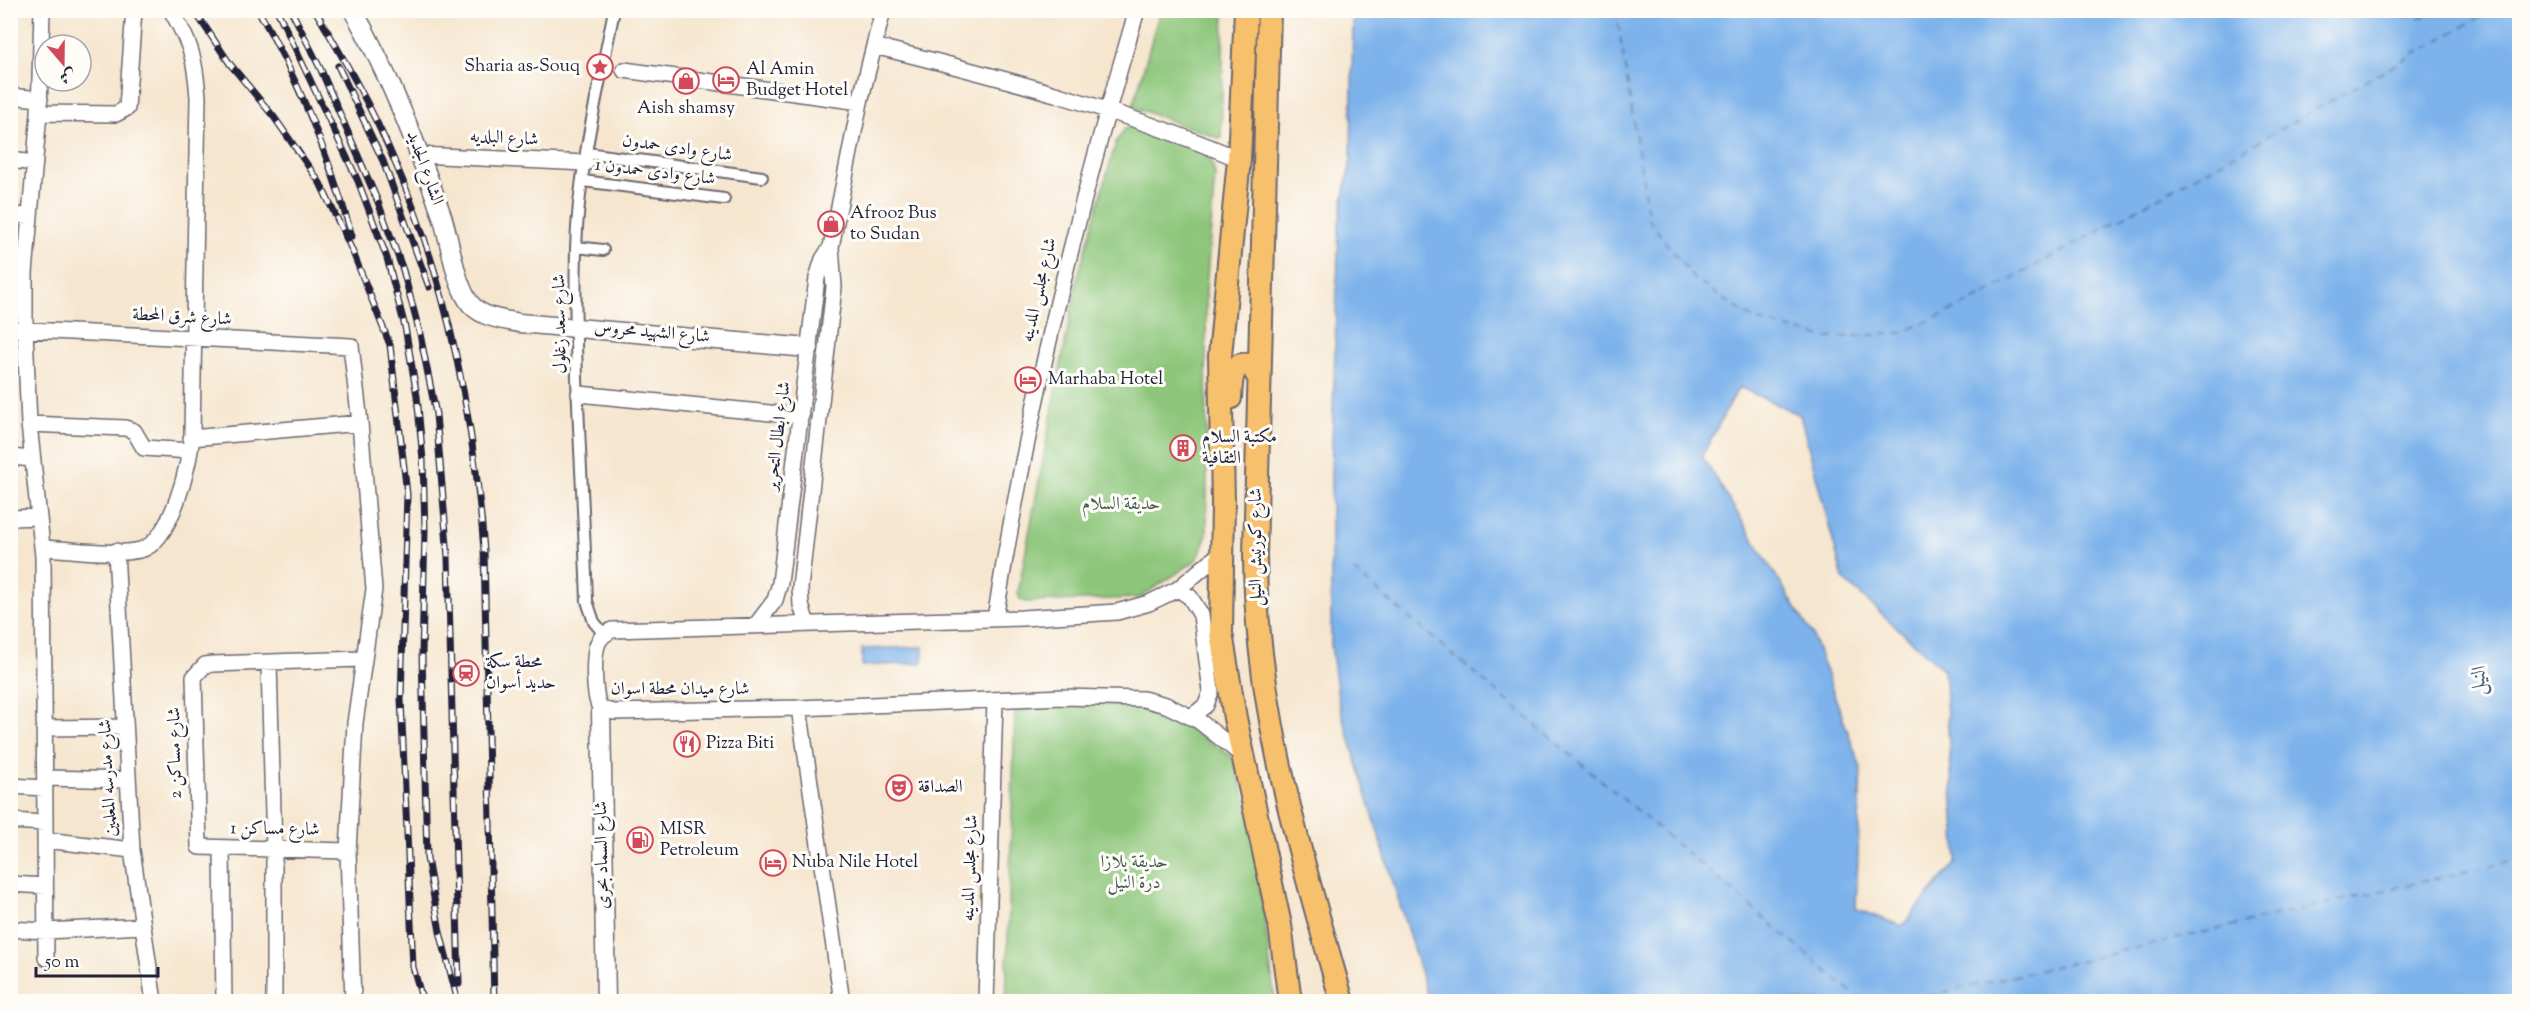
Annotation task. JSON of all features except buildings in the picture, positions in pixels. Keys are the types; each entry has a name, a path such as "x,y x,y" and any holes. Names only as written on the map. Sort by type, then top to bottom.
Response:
{"main road":[{"name":"شارع كورنيش النيل","path":"1246,10 1239,159 1221,328 1221,633 1242,755 1271,879 1290,1002"},
{"name":"شارع كورنيش النيل","path":"1269,10 1255,591 1260,663 1275,746 1340,1000"},
{"path":"1220,412 1228,403 1233,372 1236,367 1241,364 1252,366 1259,378"}],"street":[{"path":"42,10 39,106 30,216 18,273 18,330 43,548 46,958"},
{"path":"10,96 39,106 116,114 127,108 134,10"},
{"path":"43,548 116,551 147,548 160,535 186,476 190,445 198,97 195,58 188,39 171,10"},
{"name":"الشارع الجديد","path":"353,10 398,100 420,155 466,298 479,311 495,318"},
{"name":"شارع سعد زغلول","path":"604,634 594,621 587,601 576,326 576,248 586,158 614,10"},
{"name":"شارع ابطال التحرير","path":"807,624 801,605 800,588 834,287 831,247 860,102 883,10"},
{"name":"شارع مجلس المدينه","path":"995,619 1007,543 1070,245 1137,10"},
{"path":"874,46 1001,77 1107,109 1153,124 1239,159"},
{"path":"603,67 860,102"},
{"name":"شارع البلديه","path":"420,155 586,158"},
{"name":"شارع وادى حمدون","path":"586,158 762,177"},
{"path":"10,160 34,163"},
{"name":"شارع وادى حمدون 1","path":"583,181 724,199"},
{"path":"10,214 30,216"},
{"name":"شارع ابطال التحرير","path":"756,625 775,600 780,583 820,268 831,247"},
{"path":"576,248 603,250"},
{"name":"شارع الشهيد محروس","path":"495,318 519,323 576,326 809,348"},
{"name":"شارع شرق المحطة","path":"18,330 351,346 360,423"},
{"path":"579,394 801,416"},
{"path":"29,424 125,428 134,431 144,448 190,445 360,423 374,575 373,601 362,659 348,850 353,1002"},
{"path":"10,457 33,459"},
{"path":"10,518 39,517"},
{"name":"شارع مدرسه المعلمين","path":"116,551 132,850 154,1002"},
{"path":"604,634 620,629 995,619 1118,612 1149,603 1178,589 1222,552"},
{"path":"1178,589 1190,597 1201,615 1211,691 1206,705 1191,717"},
{"name":"شارع ميدان محطة اسوان","path":"604,634 596,648 595,697 601,709 614,712 799,708 1063,697 1143,699 1191,717 1215,731 1242,755"},
{"path":"274,1002 274,850 269,663 362,659"},
{"name":"شارع مساكن 2","path":"203,849 198,844 194,677 205,665 269,663"},
{"name":"شارع مجلس المدينه","path":"986,1002 995,700"},
{"path":"799,708 842,1002"},
{"name":"شارع السماد بحرى","path":"601,709 606,1002"},
{"path":"45,728 125,727"},
{"path":"10,786 128,780"},
{"path":"10,821 45,823"},
{"path":"45,840 132,850"},
{"name":"شارع مساكن 1","path":"203,849 348,850"},
{"path":"222,849 224,1002"},
{"path":"10,884 45,886"},
{"path":"10,929 46,931 143,926"}],"green space":[{"path":"1160,10 1224,11 1221,139 1133,107"},
{"name":"حديقة السلام","path":"1130,126 1158,132 1192,147 1209,159 1215,172 1206,289 1207,534 1200,554 1194,562 1139,598 1026,602 1020,599 1018,592 1077,280 1116,142 1124,130"},
{"name":"حديقة بلازا درة النيل","path":"1134,704 1162,713 1232,756 1250,812 1275,1001 1006,1002 1015,713 1025,705"}],"water":[{"name":"النيل","path":"1353,11 2519,11 2519,1001 1429,1001 1339,704 1331,645 1331,475 1339,223 1351,159","holes":["1739,387 1800,415 1843,579 1944,670 1957,861 1902,926 1856,909 1861,768 1812,634 1702,456"]},
{"path":"923,647 923,663 862,666 862,649"}],"ferry route":[{"path":"1616,10 1649,220 1694,279 1755,320 1827,338 1901,333 1969,303 2493,10"},
{"path":"2377,10 2405,17 2434,15 2452,10"},
{"path":"1354,571 1863,1002"},
{"path":"1902,1002 2520,859"}],"railway":[{"path":"194,10 230,64 274,117 320,183 352,250 390,345 407,494 401,699 413,967 423,1002"},
{"path":"258,10 312,120 334,177 352,236"},
{"path":"277,10 358,181 387,258 405,327 417,396 423,460 425,530 422,654 427,858 440,932 458,1002"},
{"path":"291,10 321,70 378,202 403,270 420,334 436,414 448,557 459,984"},
{"path":"315,10 376,122 413,206 443,302 465,401 484,550 494,1002"},
{"path":"338,66 383,161 429,287"}],"place":[{"name":"Sharia as-Souq","path":"600,67"},
{"name":"Al Amin Budget Hotel","path":"726,80"},
{"name":"Aish shamsy","path":"686,81"},
{"name":"Afrooz Bus to Sudan","path":"831,224"},
{"name":"Marhaba Hotel","path":"1028,380"},
{"name":"مكتبة السلام الثقافية","path":"1183,448"},
{"name":"محطة سكة حديد أسوان","path":"466,673"},
{"name":"Pizza Biti","path":"687,744"},
{"name":"الصداقة","path":"899,788"},
{"name":"MISR Petroleum","path":"640,840"},
{"name":"Nuba Nile Hotel","path":"773,863"}]}
